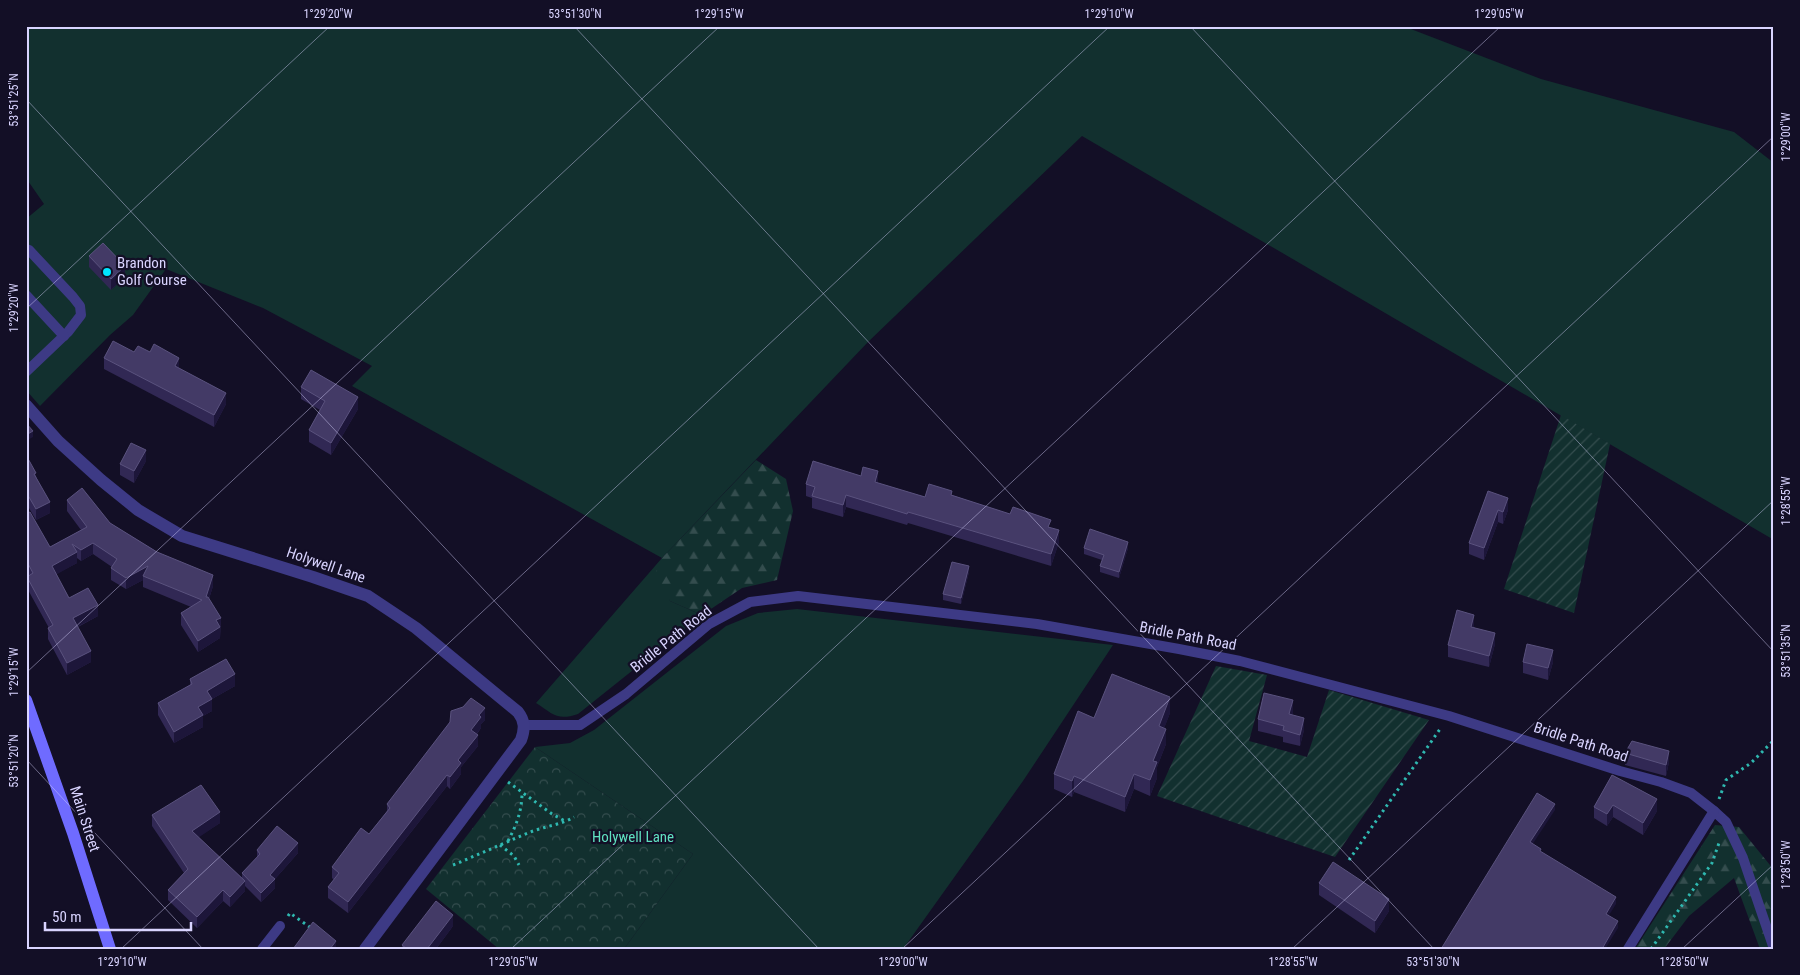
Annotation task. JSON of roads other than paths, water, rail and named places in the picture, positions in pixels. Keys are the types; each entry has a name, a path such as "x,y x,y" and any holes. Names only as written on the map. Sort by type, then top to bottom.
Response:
{"street":[{"name":"Holywell Lane","path":"26,405 58,441 138,510 182,536 368,596 424,634 518,712 524,725"},
{"name":"Main Street","path":"26,700 73,833 110,949"},
{"path":"365,949 522,740 524,725"}],"lane":[{"path":"26,249 33,254 80,306 81,315 64,336 26,372"},
{"path":"26,295 64,336"},
{"name":"Bridle Path Road","path":"524,725 580,725 626,694 709,624 750,602 798,596 1037,624 1179,649 1240,661 1449,716 1620,771 1661,782 1690,793 1726,822 1743,858 1774,949"},
{"path":"1628,949 1714,811"},
{"path":"262,949 280,926"}],"place":[{"name":"Brandon Golf Course","path":"107,272"}]}
